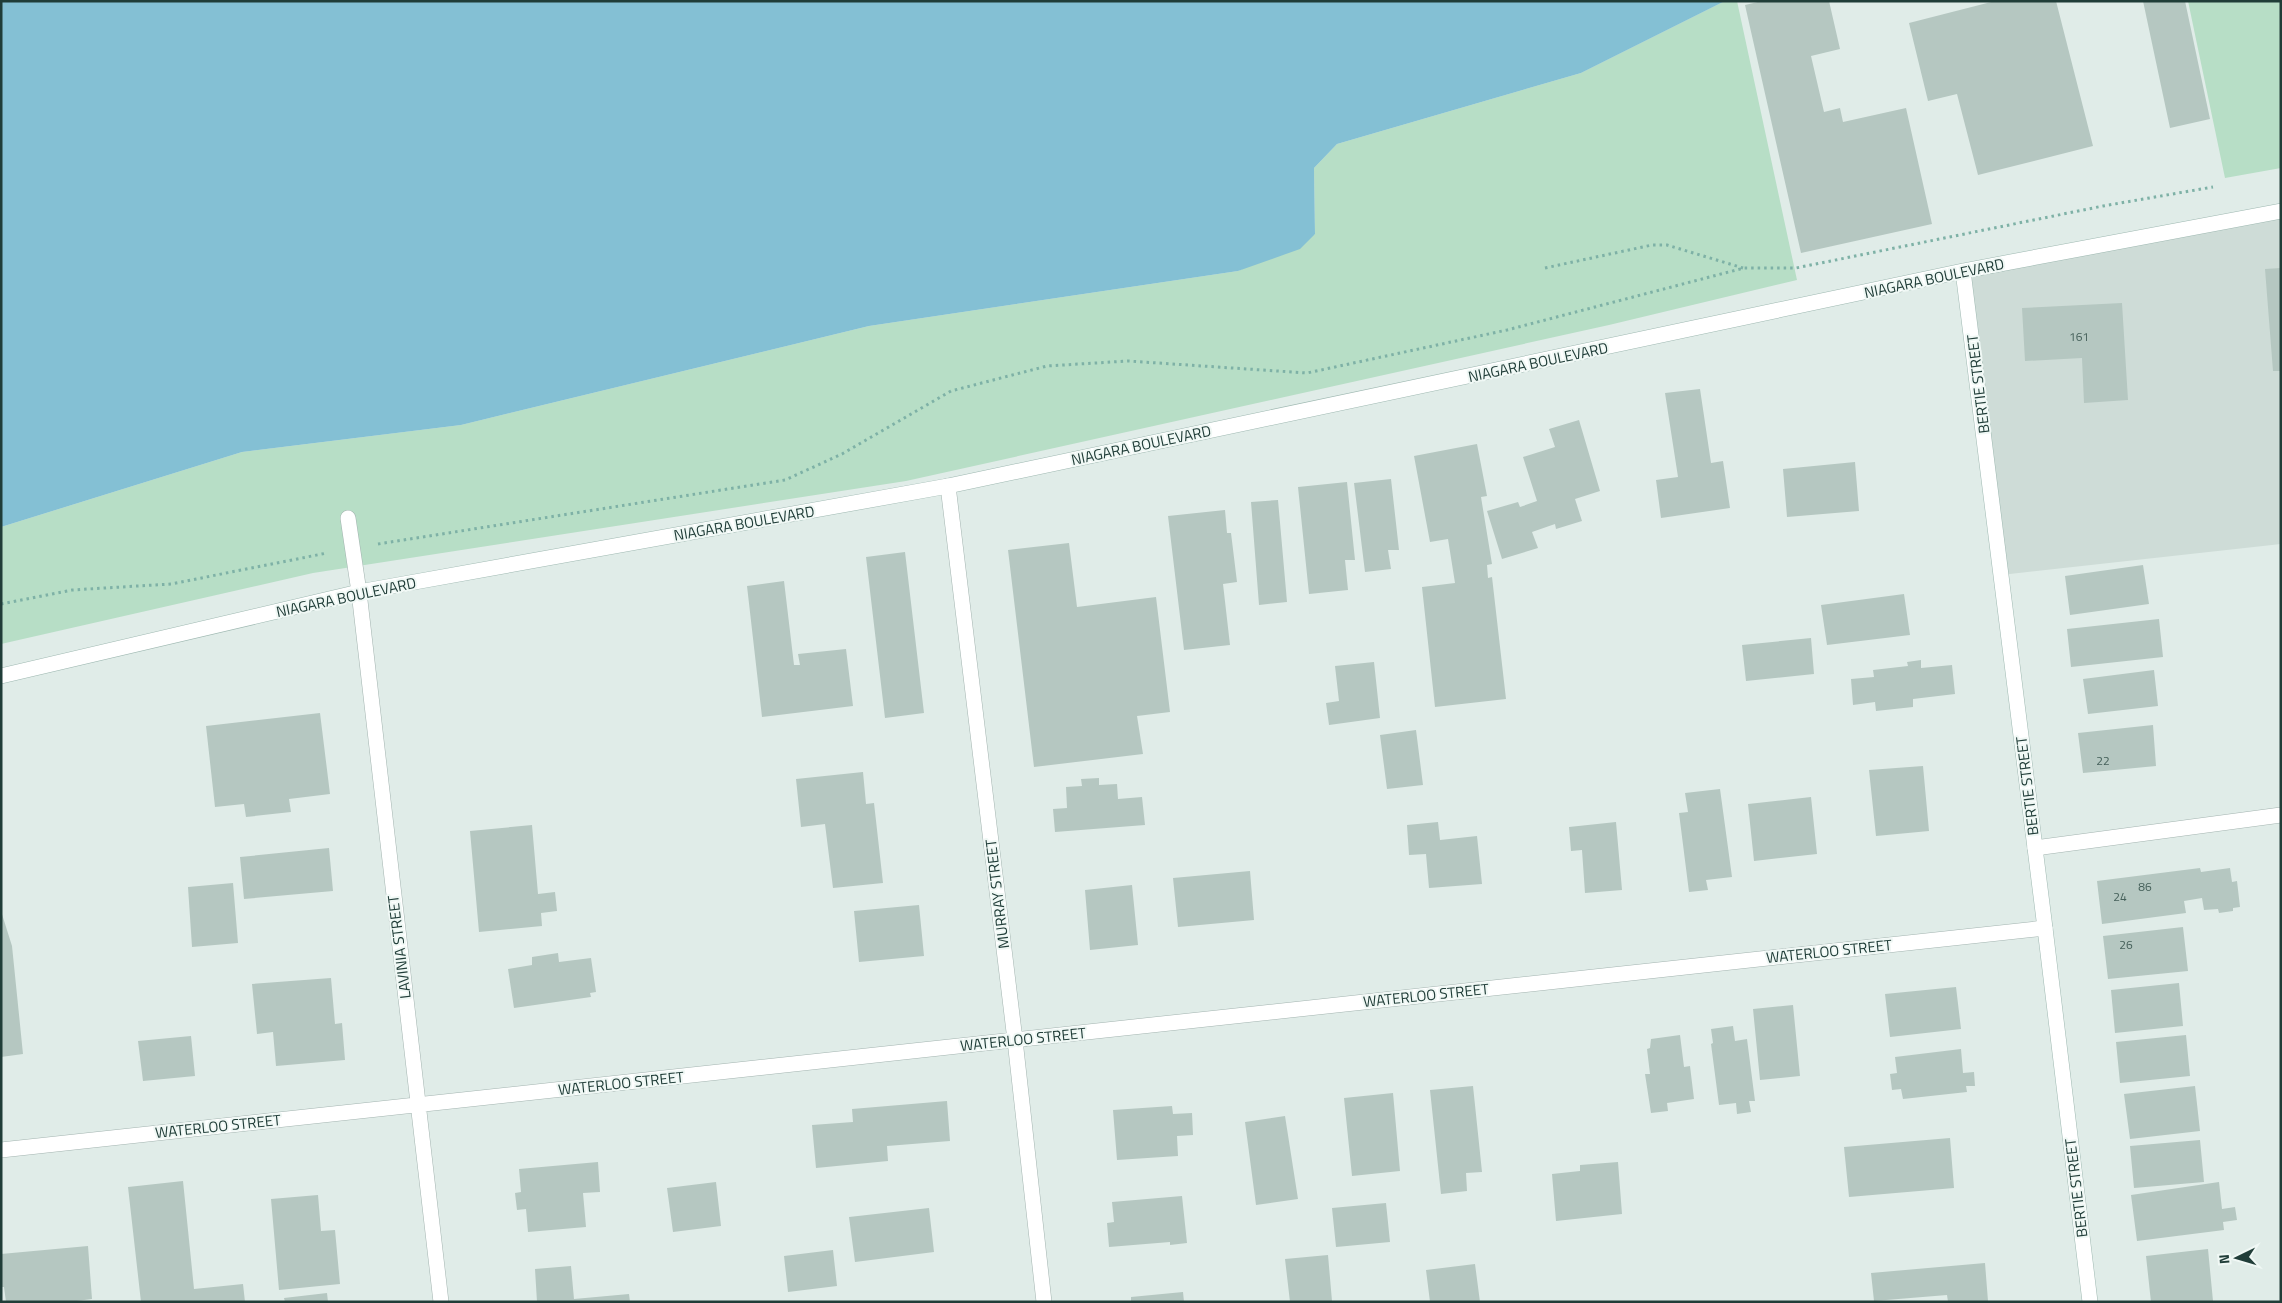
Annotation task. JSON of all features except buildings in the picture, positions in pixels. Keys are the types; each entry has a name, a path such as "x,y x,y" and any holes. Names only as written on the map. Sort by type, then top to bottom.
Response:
{"street":[{"name":"NIAGARA BOULEVARD","path":"1,676 359,592 948,486 1963,271 2281,211"},
{"name":"BERTIE STREET","path":"1963,271 2090,1302"},
{"name":"MURRAY STREET","path":"948,486 1015,1040 1044,1302"},
{"name":"LAVINIA STREET","path":"348,518 359,592 441,1302"},
{"path":"2035,848 2281,815"},
{"name":"WATERLOO STREET","path":"1,1150 2045,928"}],"path":[{"path":"1,604 72,590 171,584 352,548 786,480 842,454 950,391 1047,366 1128,361 1306,373 1507,330 1744,268 1796,268 2103,206 2213,187"},
{"path":"1545,268 1652,245 1667,245 1744,268"}],"shaded area":[{"path":"2281,211 2281,544 2001,575 1963,271"}],"green space":[{"path":"1725,1 1737,1 1797,280 1609,325 906,481 313,573 1,644 1,527 242,452 461,425 869,326 1238,271 1315,234 1314,168 1337,144 1581,73"},
{"path":"2188,1 2281,1 2281,168 2225,178"}],"water":[{"path":"1,1 1725,1 1581,73 1337,144 1314,168 1315,234 1300,249 1238,271 869,326 461,425 242,452 1,527"}]}
